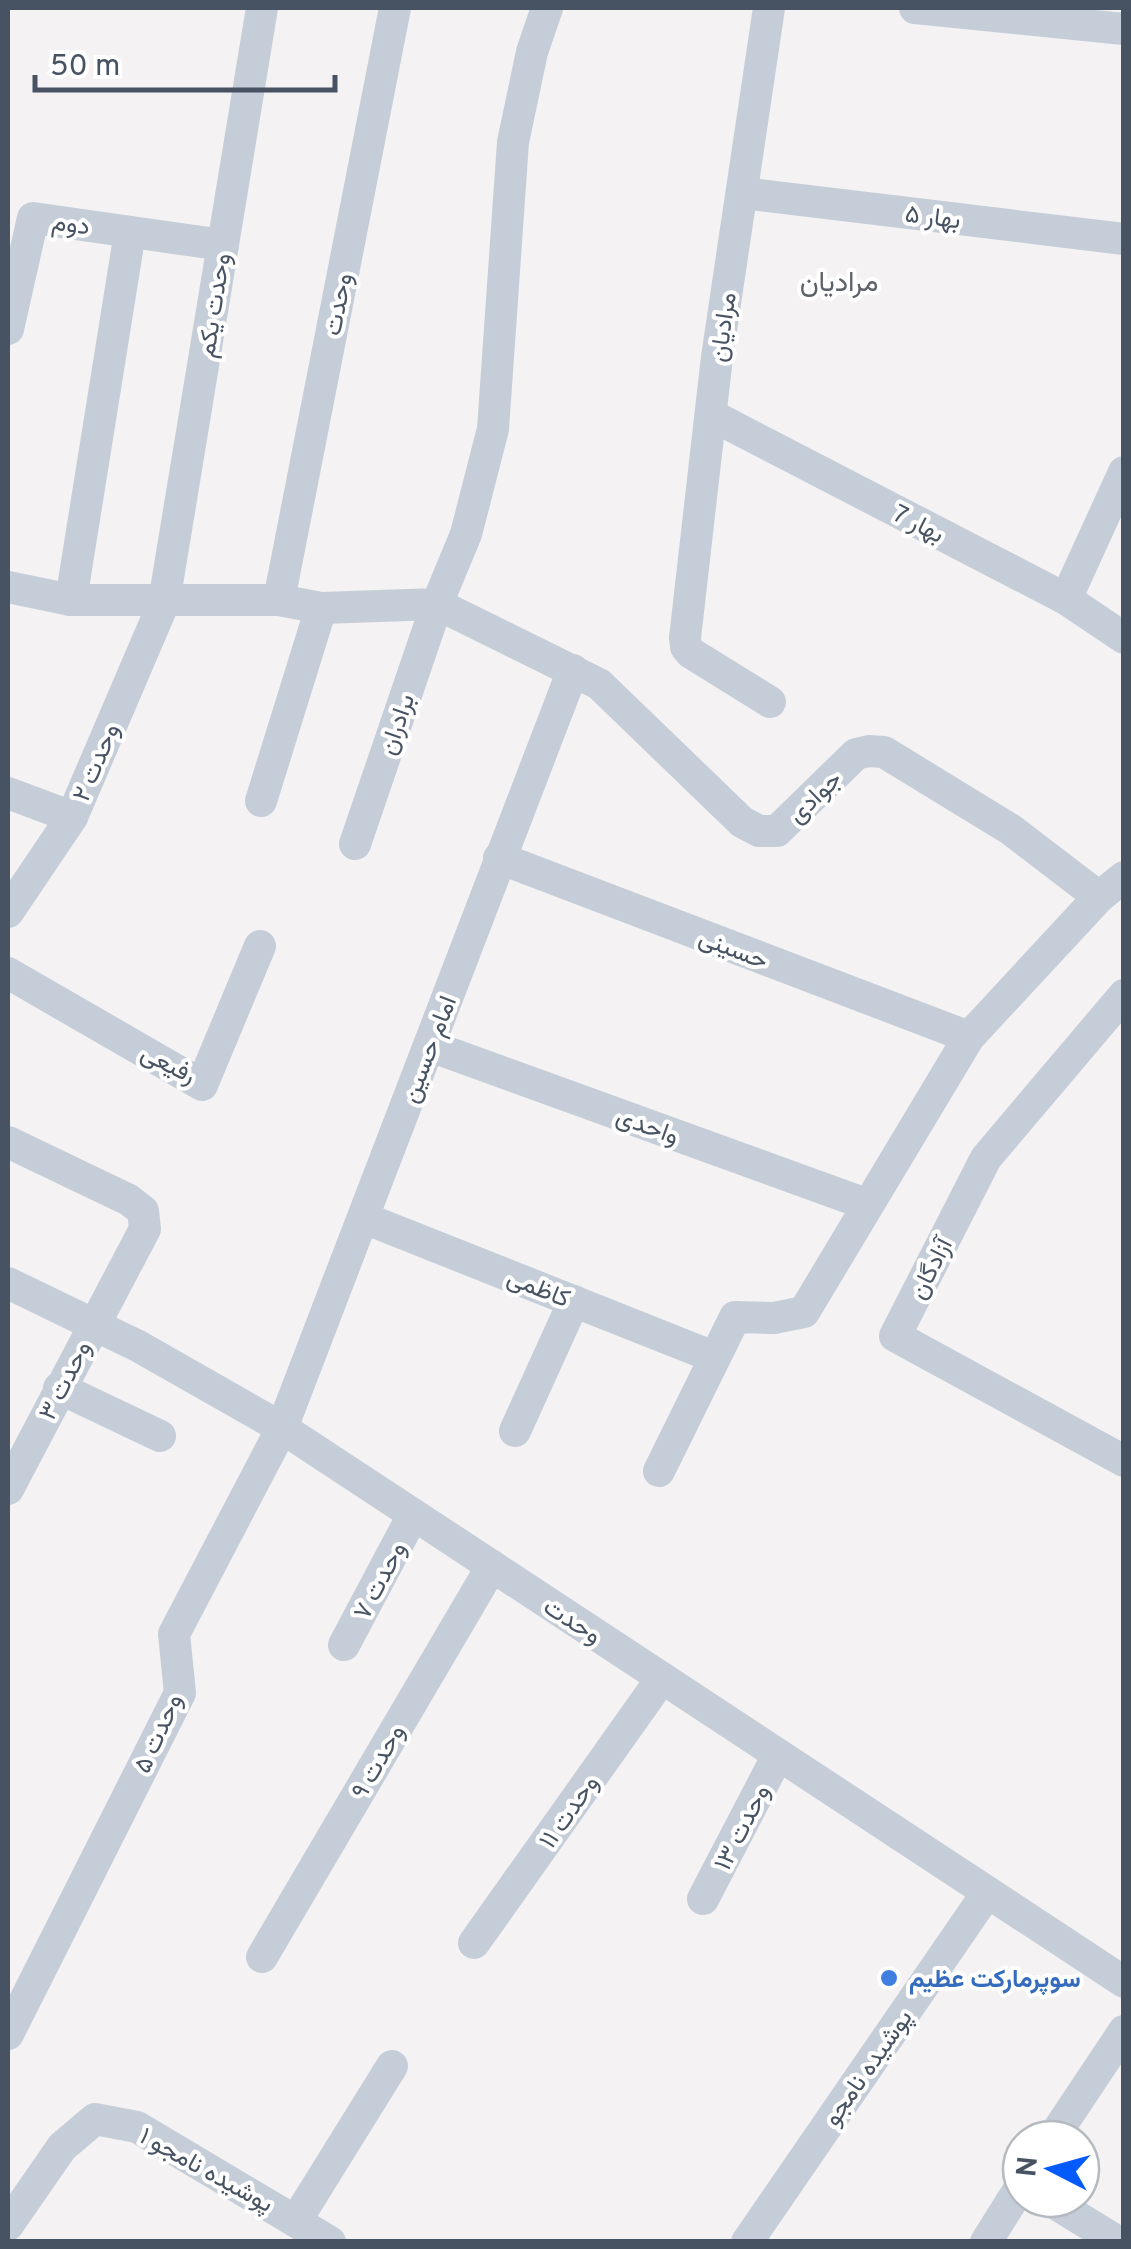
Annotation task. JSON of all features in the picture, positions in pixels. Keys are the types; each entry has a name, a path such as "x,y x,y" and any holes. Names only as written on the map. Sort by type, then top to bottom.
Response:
{"street":[{"name":"وحدت یکم","path":"164,602 262,8"},
{"name":"وحدت","path":"279,600 395,8"},
{"path":"437,604 466,534 493,429 514,142 532,52 547,8"},
{"name":"مرادیان","path":"769,8 711,415 686,647 770,702"},
{"path":"915,8 1124,30"},
{"name":"بهار ۵","path":"742,193 1124,239"},
{"name":"دوم","path":"8,330 32,218 223,245"},
{"path":"72,600 130,232"},
{"name":"بهار 7","path":"711,415 1066,599 1124,638"},
{"path":"1066,599 1124,472"},
{"name":"جوادی","path":"8,588 72,600 279,600 321,608 437,604 599,684 742,822 759,831 778,831 856,754 884,752 1112,887"},
{"name":"وحدت ۲","path":"8,912 72,816 164,602"},
{"name":"برادران","path":"355,844 437,604"},
{"path":"262,800 321,608"},
{"name":"امام حسین","path":"282,1428 573,670"},
{"path":"8,793 72,816"},
{"name":"حسینی","path":"499,858 969,1037"},
{"path":"659,1471 735,1316 774,1318 804,1312 969,1037 1112,887"},
{"name":"رفیعی","path":"8,972 202,1085 260,946"},
{"name":"آزادگان","path":"1124,995 986,1158 895,1336 1124,1461"},
{"name":"واحدی","path":"430,1046 866,1204"},
{"name":"وحدت ۳","path":"8,1142 129,1200 142,1211 145,1229 8,1489"},
{"name":"کاظمی","path":"364,1218 714,1357"},
{"name":"وحدت","path":"9,1287 92,1324 282,1428 1124,1982"},
{"path":"516,1431 574,1301"},
{"path":"59,1388 160,1436"},
{"name":"وحدت ۵","path":"8,2034 180,1693 174,1634 282,1428"},
{"name":"وحدت ۷","path":"344,1645 414,1514"},
{"name":"وحدت ۹","path":"262,1957 492,1566"},
{"name":"وحدت ۱۱","path":"474,1943 662,1678"},
{"name":"وحدت ۱۳","path":"704,1899 778,1755"},
{"name":"پوشیده نامجو","path":"747,2242 988,1893"},
{"path":"1065,2119 1124,2031"},
{"path":"296,2219 392,2066"},
{"name":"پوشیده نامجو ۱","path":"8,2226 62,2147 95,2118 137,2127 330,2242"},
{"path":"986,2242 1001,2218"},
{"path":"1081,2219 1118,2242"}],"place":[{"name":"سوپرمارکت عظیم","path":"889,1978"}],"district":[{"name":"مرادیان","path":"839,281"}]}
